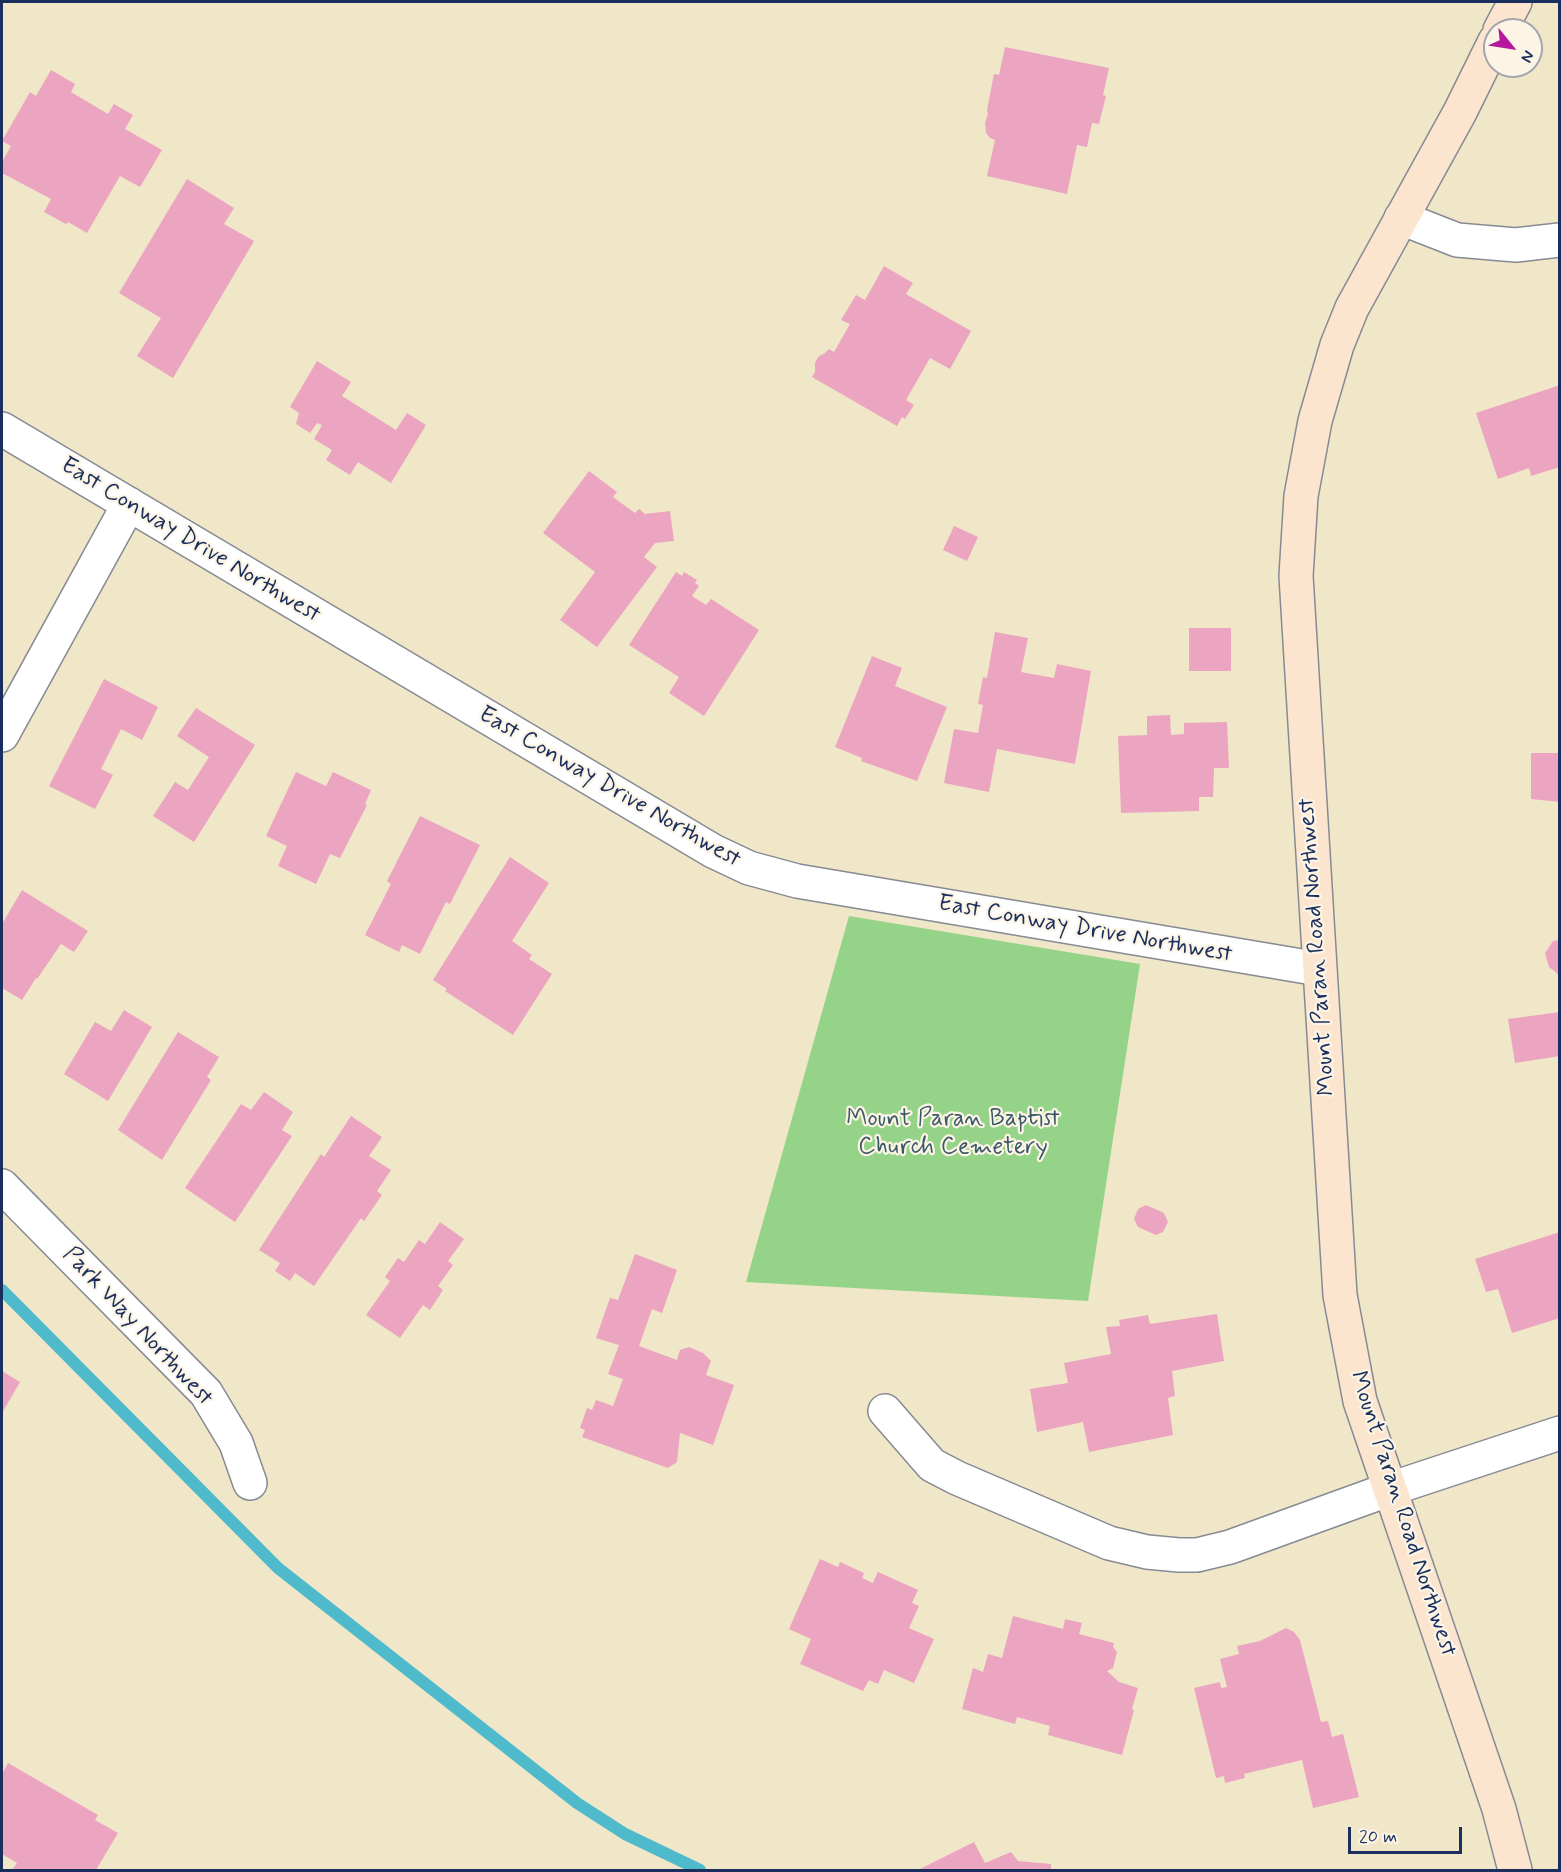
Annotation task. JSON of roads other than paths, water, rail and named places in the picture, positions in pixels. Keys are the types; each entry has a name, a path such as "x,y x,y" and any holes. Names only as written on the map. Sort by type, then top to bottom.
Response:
{"main road":[{"path":"1506,18 1515,2"},
{"name":"Mount Paran Road Northwest","path":"1483,65 1460,112 1352,308 1337,345 1315,421 1301,495 1296,576 1340,1295 1360,1401 1499,1809 1515,1870"}],"street":[{"path":"1401,218 1457,240 1516,245 1560,240"},
{"name":"East Conway Drive Northwest","path":"2,429 712,851 748,868 797,881 1319,969"},
{"path":"2,735 129,504"},
{"name":"Park Way Northwest","path":"2,1186 206,1393 236,1443 250,1483"},
{"path":"885,1411 932,1465 968,1483 1092,1537 1147,1552 1179,1555 1214,1552 1390,1489 1560,1433"}],"waterway":[{"path":"2,1290 278,1568 577,1803 625,1834 700,1870"}],"park label":[{"name":"Mount Paran Baptist Church Cemetery","path":"953,1134"}]}
